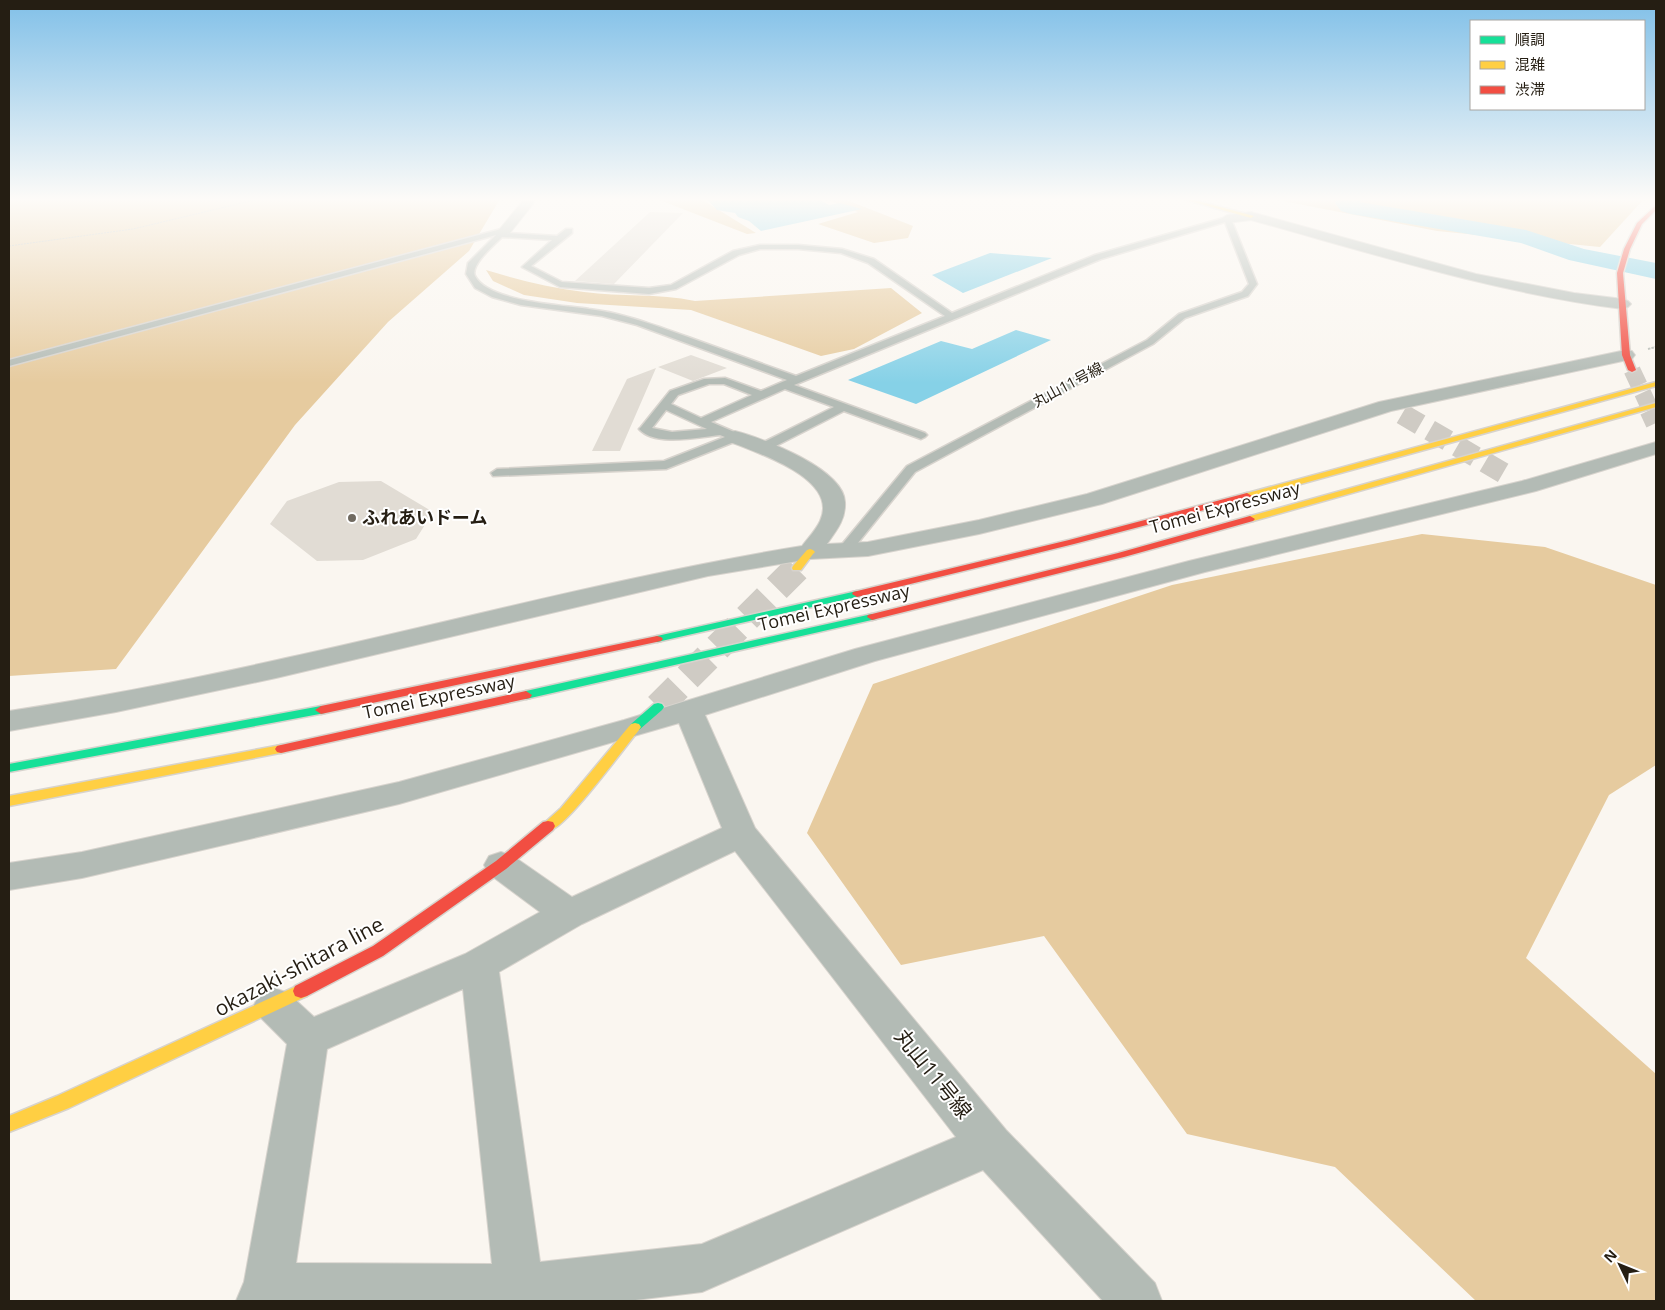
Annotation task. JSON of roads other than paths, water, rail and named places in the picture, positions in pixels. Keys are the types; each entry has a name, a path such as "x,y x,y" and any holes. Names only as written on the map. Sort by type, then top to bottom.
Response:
{"main road":[{"path":"1624,260 1620,273 1629,362"},
{"name":"Tomei Expressway","path":"9,768 73,758 306,713 610,650 876,590 1100,534 1656,384"},
{"name":"Tomei Expressway","path":"9,801 278,750 883,615 1121,555 1656,405"},
{"name":"okazaki-shitara line","path":"9,1124 63,1102 274,1005 378,951 501,865 566,811 646,717"}],"street":[{"path":"1410,260 1474,278 1566,296 1623,304"},
{"path":"9,721 116,704 708,569 804,560 979,527 1094,499 1394,410 1629,362"},
{"path":"728,434 794,461 826,484 834,500 832,520 804,560"},
{"path":"9,876 82,865 399,793 646,717 689,711 865,655 1179,571 1656,448"},
{"name":"丸山11号線","path":"689,711 741,834 990,1145 1137,1301"},
{"path":"308,1038 479,965 569,914 741,834"},
{"path":"501,865 569,914"},
{"path":"479,965 521,1295"},
{"path":"274,1005 308,1038"},
{"path":"308,1038 264,1294 521,1295 702,1268 990,1145"}],"lane":[{"path":"9,363 397,260"},
{"path":"477,260 472,265 470,274 478,286 495,295 521,302 612,315 640,323 790,383 843,407 921,435"},
{"path":"533,260 526,266 560,284 649,291 673,288 722,260"},
{"path":"868,260 952,317"},
{"path":"700,422 761,395 1090,260"},
{"name":"丸山11号線","path":"844,551 911,468 1150,342 1182,316 1245,294 1253,284 1243,260"},
{"path":"728,434 670,436 653,434 645,429 674,393 708,381 725,381 761,395"},
{"path":"664,405 728,434"},
{"path":"762,448 843,407"},
{"path":"497,473 666,465 728,434"}],"water":[{"path":"971,260 1047,260 963,293 932,275"},
{"path":"1016,330 1051,340 916,404 848,380 941,341 972,349"}],"waterway":[{"path":"1603,260 1656,271"}],"tunnel":[{"path":"1632,370 1651,411"},
{"path":"1650,410 1656,423"},
{"path":"1402,414 1512,478"},
{"path":"658,707 797,568"}],"place":[{"name":"ふれあいドーム","path":"352,518"}]}
